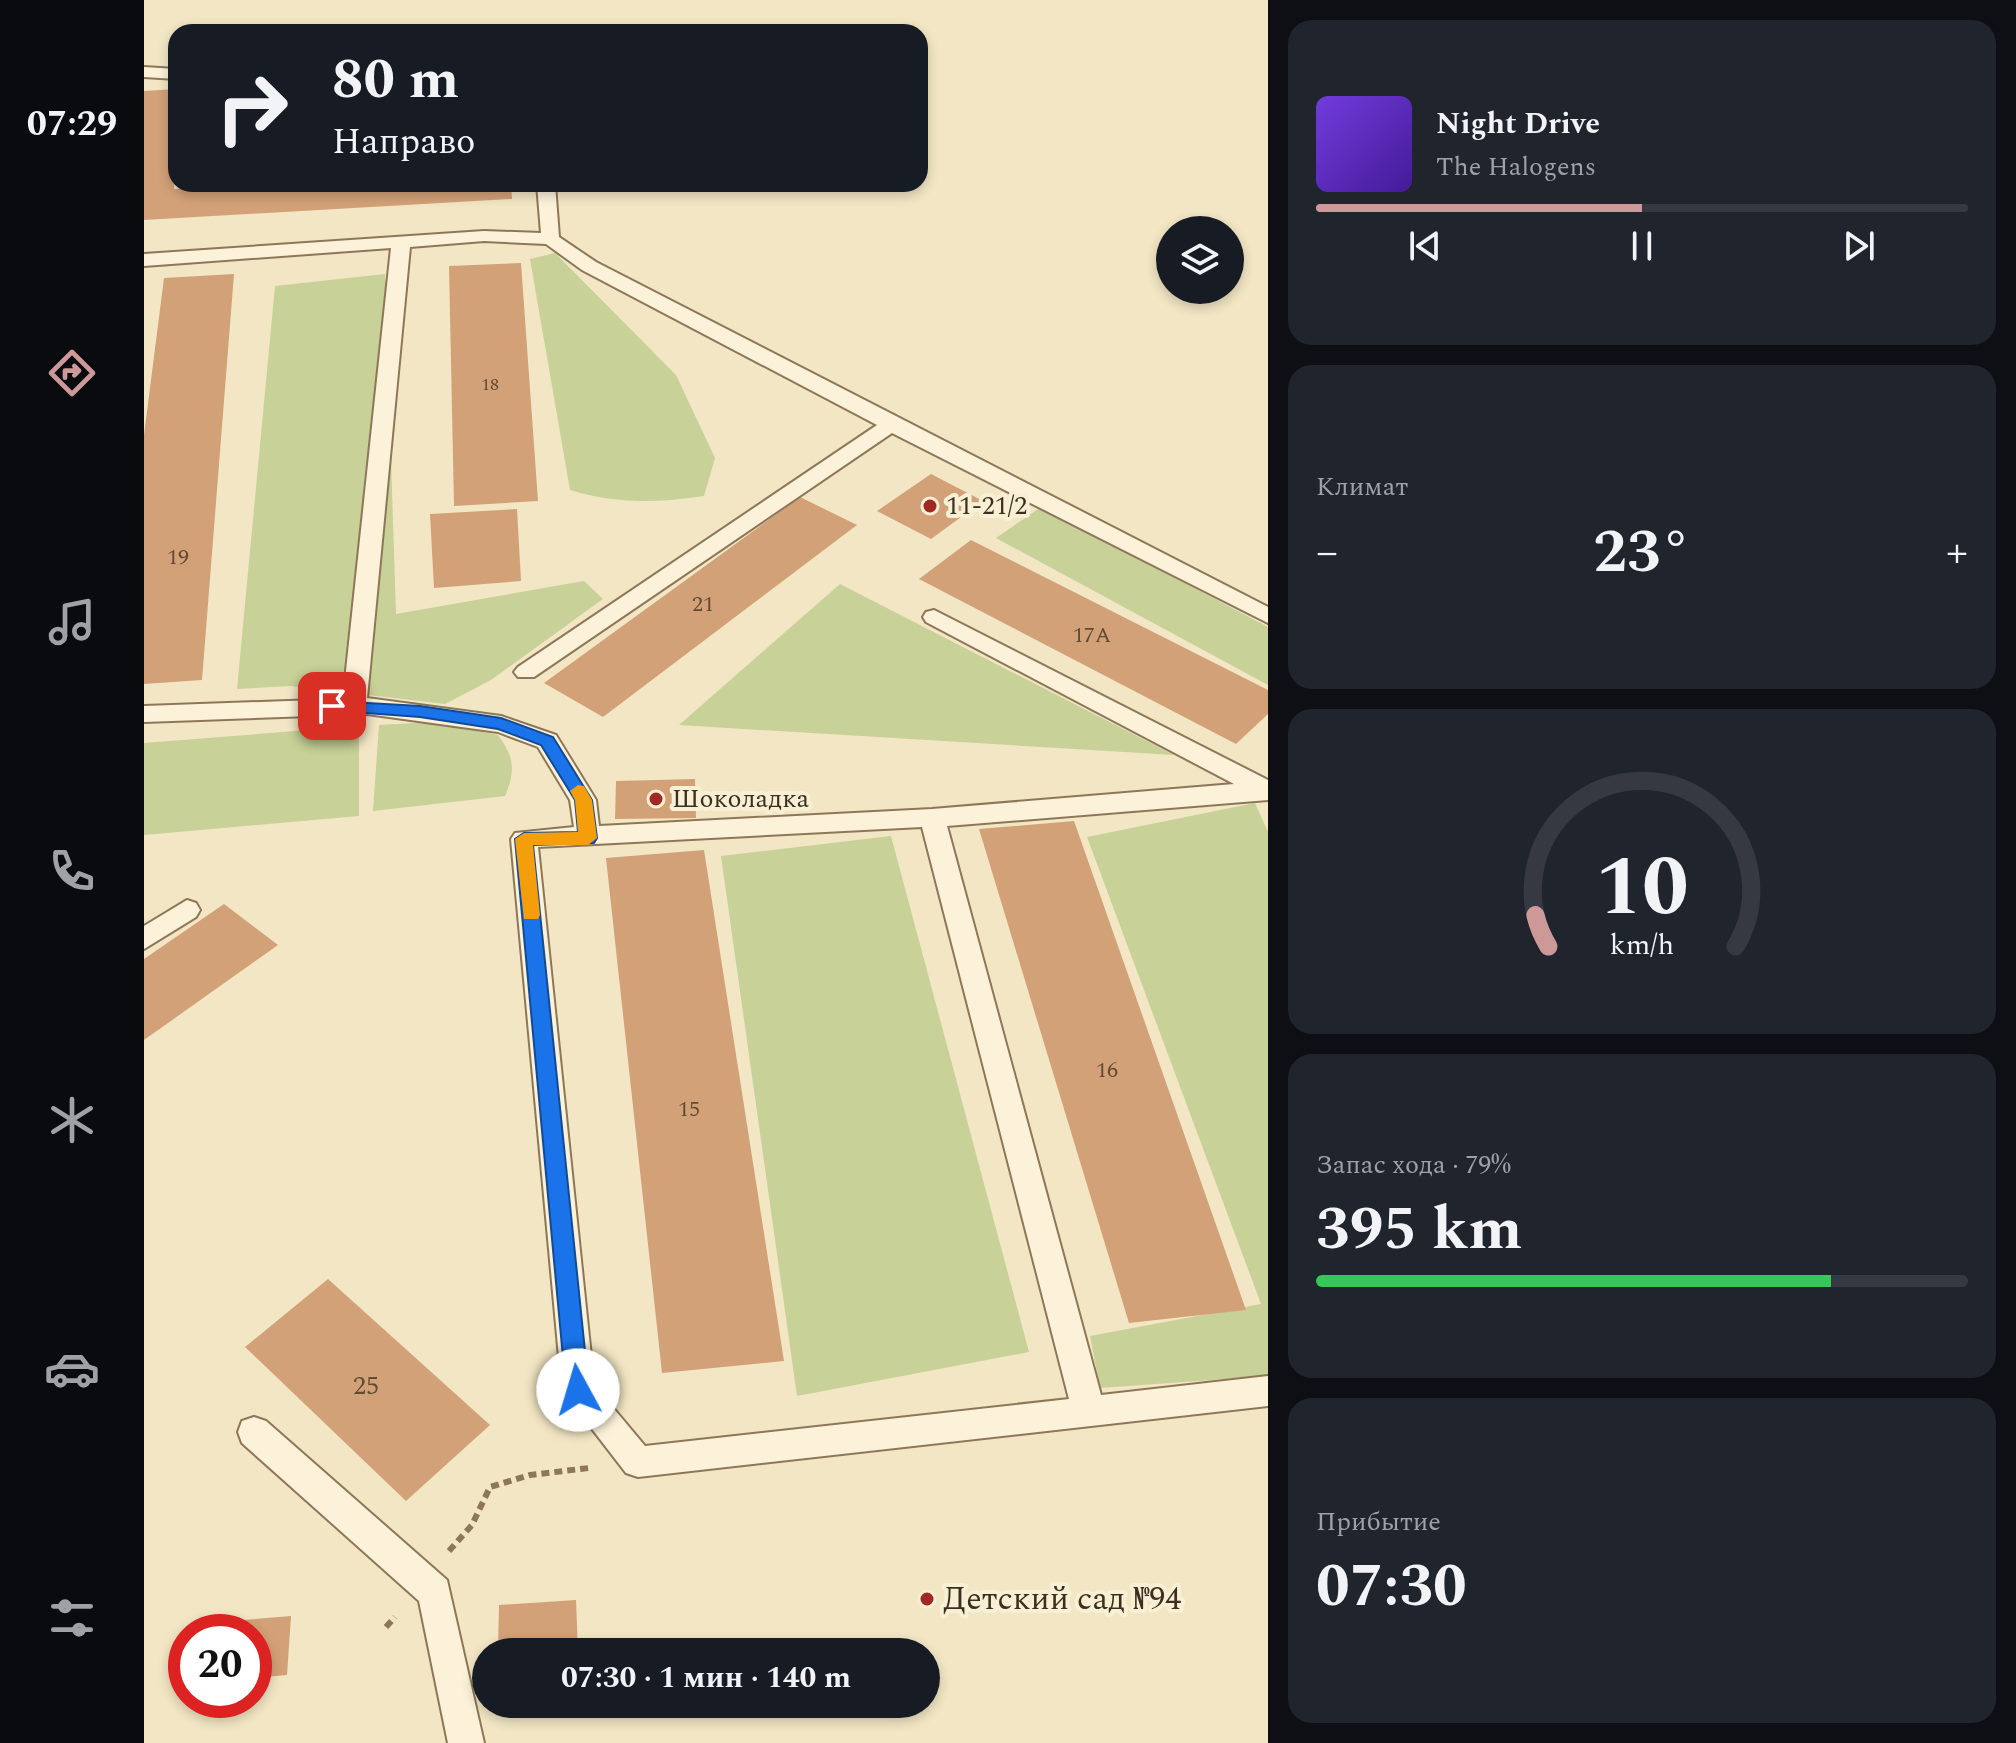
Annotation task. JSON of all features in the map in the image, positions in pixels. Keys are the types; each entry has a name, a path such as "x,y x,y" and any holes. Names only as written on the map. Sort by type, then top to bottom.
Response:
{"lane":[{"path":"144,72 168,74"},
{"path":"547,192 550,239"},
{"path":"144,260 484,236 550,239 589,266 1268,616"},
{"path":"354,706 401,244"},
{"path":"526,672 891,424"},
{"path":"934,617 1268,791"},
{"path":"144,714 354,706 501,724 547,741 583,800 588,838"},
{"path":"1268,791 932,818 524,839 578,1390 638,1462 1268,1391"},
{"path":"932,818 1089,1411"},
{"path":"144,939 187,910"},
{"path":"254,1432 435,1592 466,1743"}],"path":[{"path":"459,1539 472,1525 490,1487 530,1475 638,1462"}],"green space":[{"path":"555,253 676,375 715,458 704,496 637,501 570,490 530,259"},
{"path":"385,274 396,614 584,581 603,599 491,680 445,704 291,686 237,689 275,286"},
{"path":"1041,507 1268,627 1268,685 996,538"},
{"path":"840,584 1174,755 679,725"},
{"path":"433,722 498,735 512,764 505,796 373,811 379,725"},
{"path":"359,726 359,816 144,835 144,743"},
{"path":"1255,803 1268,832 1268,1376 1100,1388 1090,1336 1261,1304 1087,837"},
{"path":"891,836 1029,1352 797,1396 721,856"}],"building":[{"path":"168,90 168,192 512,192 512,199 144,220 144,91"},
{"path":"521,263 538,501 454,506 449,266"},
{"path":"234,274 202,680 144,684 144,435 164,278"},
{"name":"11-21/2","path":"931,474 983,501 931,539 877,511"},
{"path":"800,497 857,525 603,717 544,683"},
{"path":"517,509 521,581 434,588 430,514"},
{"path":"971,540 1268,690 1268,714 1236,744 919,579"},
{"name":"Шоколадка","path":"695,779 696,818 615,819 616,781"},
{"path":"1074,821 1246,1310 1129,1323 979,829"},
{"path":"704,850 784,1361 662,1373 606,858"},
{"path":"224,904 278,945 144,1040 144,959"},
{"path":"328,1279 490,1425 406,1501 245,1347"},
{"path":"576,1600 577,1638 498,1638 499,1605"},
{"path":"291,1616 287,1675 272,1676 272,1618"}],"slow traffic":[{"path":"531,915 524,839 588,838 583,800 578,791"}],"place":[{"name":"11-21/2","path":"930,506"},
{"name":"Шоколадка","path":"656,799"},
{"name":"Детский сад №94","path":"927,1599"}],"route":[{"path":"332,706 420,711 501,724 547,741 583,800 588,838 524,839 578,1390"}]}
